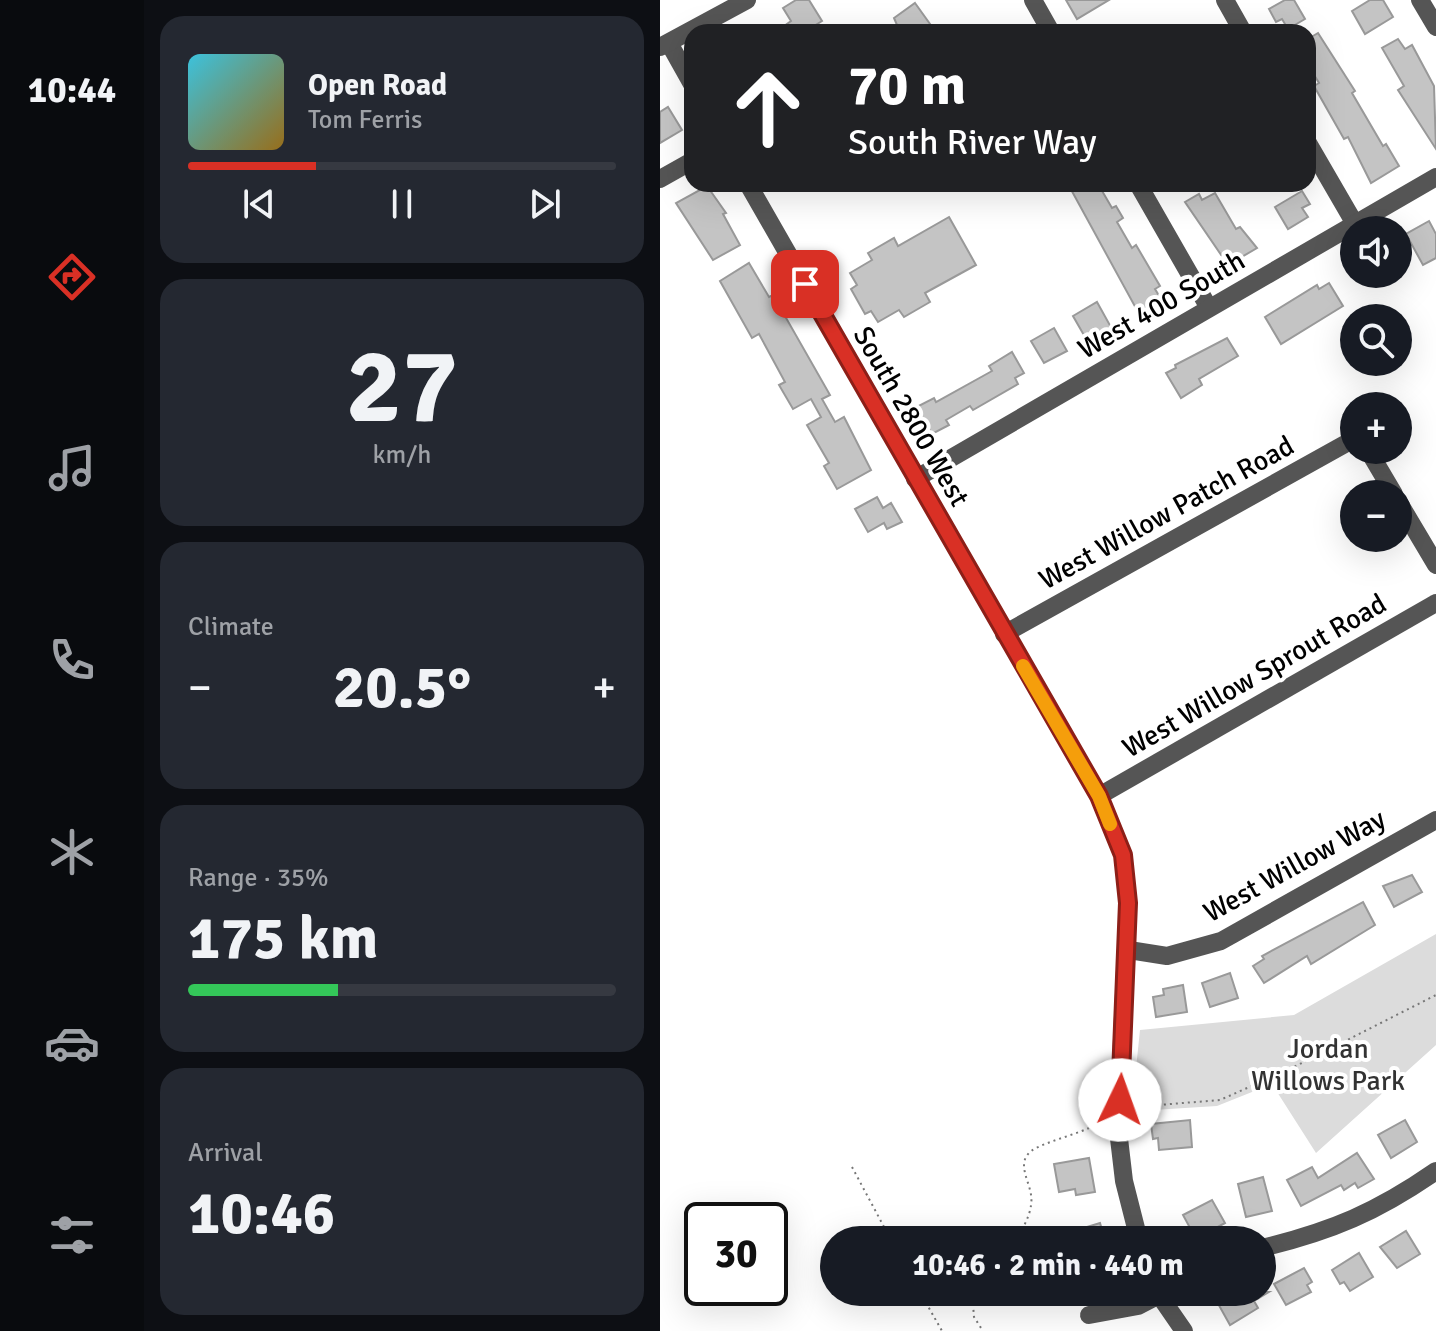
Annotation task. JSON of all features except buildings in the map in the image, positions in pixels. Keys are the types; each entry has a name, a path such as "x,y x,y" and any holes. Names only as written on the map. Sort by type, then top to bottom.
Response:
{"street":[{"path":"703,24 747,0"},
{"path":"1033,0 1046,24"},
{"path":"1225,0 1238,24"},
{"path":"1420,0 1436,27"},
{"path":"684,35 665,45 684,72"},
{"path":"1316,157 1350,216"},
{"path":"660,179 684,166"},
{"name":"West 400 South","path":"1369,216 1436,177"},
{"name":"South 2800 West","path":"753,192 1099,796 1123,855 1129,950 1118,1130 1124,1181 1135,1226"},
{"path":"1143,192 1209,308"},
{"name":"West 400 South","path":"915,479 1340,233"},
{"name":"West Willow Patch Road","path":"1004,634 1340,447"},
{"path":"1412,525 1436,565"},
{"name":"West Willow Sprout Road","path":"1099,796 1436,603"},
{"name":"West Willow Way","path":"1129,950 1167,956 1221,941 1436,820"},
{"path":"1276,1244 1343,1225 1387,1205 1436,1171"},
{"path":"1089,1315 1138,1306"},
{"path":"1168,1306 1184,1331"}],"path":[{"path":"1132,1107 1220,1100 1290,1069 1436,995"},
{"path":"1022,1226 1031,1207 1032,1193 1022,1167 1025,1157 1035,1149 1078,1135 1106,1120"},
{"path":"852,1167 884,1226"},
{"path":"928,1306 942,1331"},
{"path":"973,1306 974,1317 983,1331"}],"green space":[{"name":"Jordan Willows Park","path":"1436,934 1436,1045 1316,1153 1272,1084 1217,1106 1137,1111 1132,1107 1140,1030 1294,1015"}],"slow traffic":[{"path":"1023,666 1099,796 1110,824"}],"route":[{"path":"805,284 1099,796 1123,855 1129,950 1120,1100"}]}
